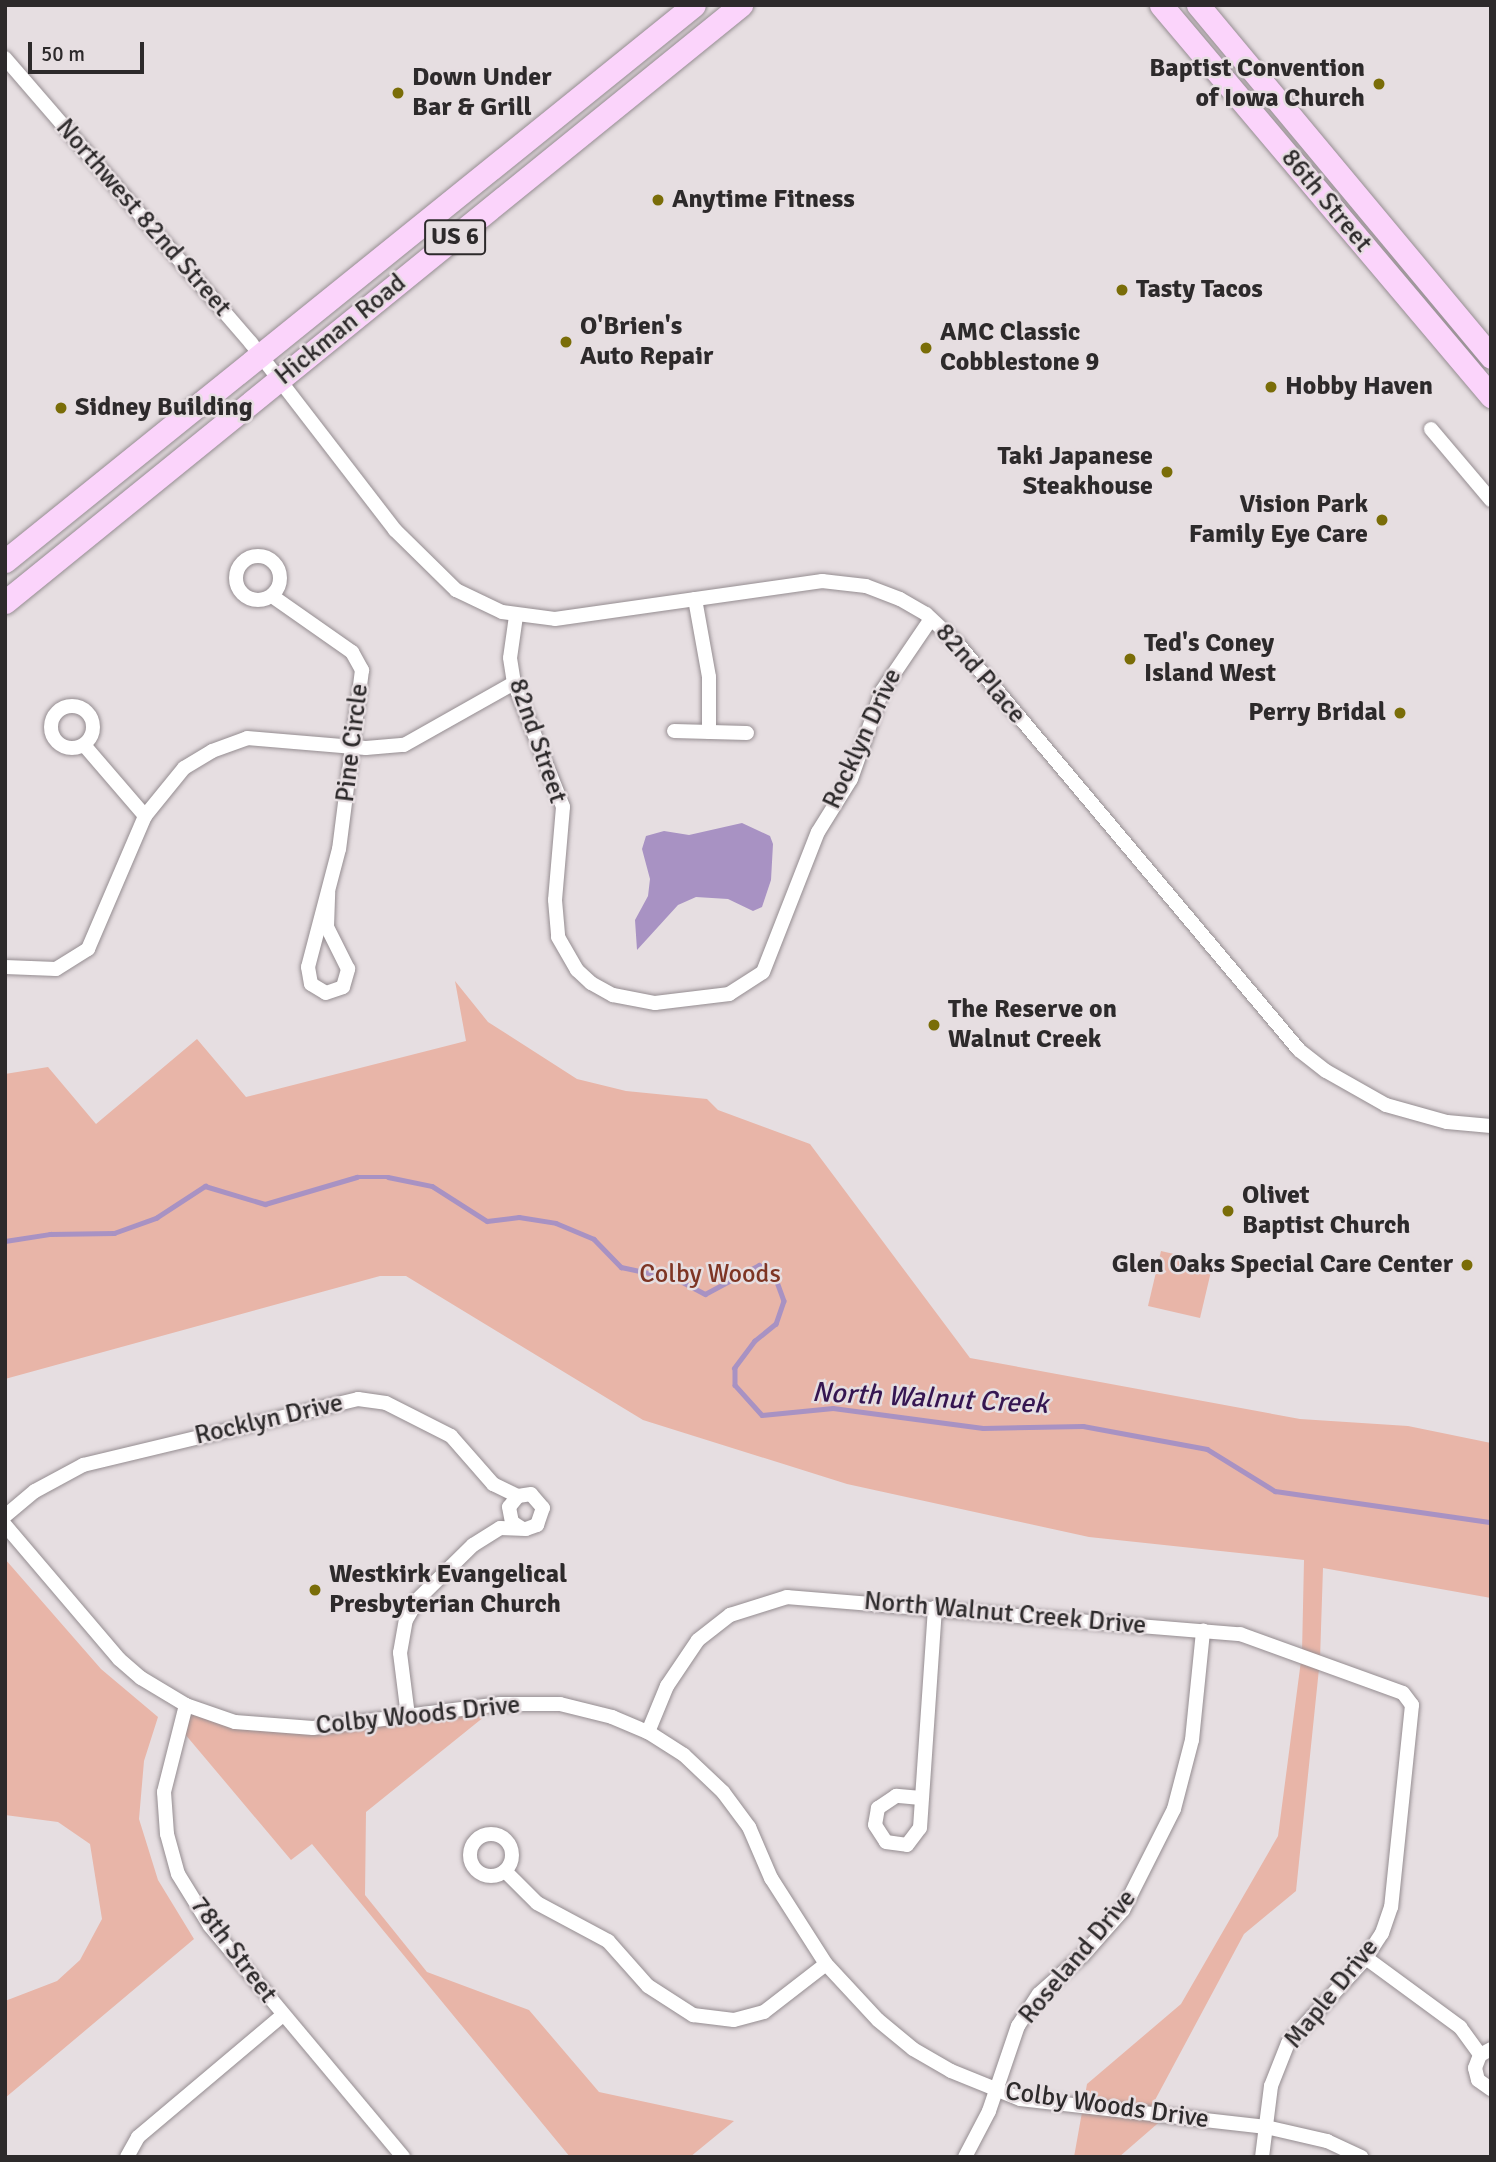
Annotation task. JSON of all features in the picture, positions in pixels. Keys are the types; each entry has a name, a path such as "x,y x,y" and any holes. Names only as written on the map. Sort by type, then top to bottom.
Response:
{"main road":[{"name":"Hickman Road","path":"5,561 694,5"},
{"name":"Hickman Road","path":"5,602 741,5"},
{"name":"86th Street","path":"1161,5 1491,396"},
{"name":"86th Street","path":"1198,5 1491,357"}],"street":[{"name":"Northwest 82nd Street","path":"5,58 279,380"},
{"path":"279,380 434,573 478,603 516,616"},
{"path":"1431,429 1491,500"},
{"name":"82nd Place","path":"516,616 567,618 799,582 852,583 894,596 931,619 958,644 1275,1024 1326,1071 1386,1105 1447,1122 1491,1126"},
{"name":"Pine Circle","path":"272,596 358,659 362,681 339,849 328,892 307,976 317,990 326,993 343,987 348,969 327,928 328,892"},
{"path":"695,599 709,677 709,732"},
{"name":"82nd Street","path":"516,616 510,657 514,683 563,807 555,900 558,937 577,970 592,983 613,995 656,1003 729,994 752,982 771,960 806,866"},
{"name":"Rocklyn Drive","path":"806,866 818,832 851,779 882,691 931,619"},
{"path":"7,968 57,968 88,949 145,816 184,768 212,751 247,738 384,748 424,737 475,701 514,683"},
{"path":"674,732 747,733"},
{"path":"84,745 145,816"},
{"name":"Rocklyn Drive","path":"5,1516 36,1491 83,1465 358,1399 386,1403 441,1430 493,1484 518,1496 531,1494 543,1508 537,1525 521,1528"},
{"path":"518,1496 508,1511 521,1528"},
{"name":"Colby Woods Drive","path":"5,1525 119,1659 186,1705 260,1727 313,1728 500,1704 560,1704 612,1717 648,1732 684,1755 723,1792 749,1827 778,1890 825,1964 878,2020 913,2049 995,2090 1031,2101 1266,2127 1326,2141 1362,2157"},
{"path":"408,1716 400,1653 406,1620 418,1598 473,1545 500,1528 521,1528"},
{"name":"North Walnut Creek Drive","path":"648,1732 667,1686 698,1640 730,1615 757,1603 816,1597 1240,1634 1302,1653 1394,1688 1412,1705"},
{"path":"921,1798 935,1608"},
{"name":"Roseland Drive","path":"965,2157 995,2090 1018,2026 1039,1994 1083,1955 1123,1910 1174,1809 1192,1740 1203,1631"},
{"name":"78th Street","path":"186,1705 164,1792 167,1834 178,1874 201,1915 403,2157"},
{"name":"Maple Drive","path":"1262,2157 1271,2085 1288,2043 1366,1958 1391,1906 1412,1705"},
{"path":"505,1871 537,1903 608,1941 648,1986 693,2015 734,2020 764,2012 825,1964"},
{"path":"1366,1958 1460,2027 1485,2052 1475,2073 1491,2089"},
{"path":"127,2157 138,2137 283,2014"}],"green space":[{"name":"Colby Woods","path":"455,981 488,1022 577,1079 626,1091 707,1099 718,1110 810,1144 970,1358 1300,1419 1408,1426 1491,1443 1491,1598 1323,1568 1320,1659 1296,1891 1244,1934 1147,2115 1164,2118 1119,2157 1074,2157 1087,2084 1181,2004 1278,1836 1302,1653 1304,1560 1089,1537 847,1484 643,1420 406,1276 380,1276 5,1379 5,1074 48,1067 96,1124 197,1039 246,1097 466,1041"},
{"path":"1161,1251 1213,1263 1200,1318 1148,1306"},
{"path":"5,1559 101,1669 158,1717 144,1761 139,1819 158,1880 194,1939 5,2098 5,2001 57,1981 80,1960 102,1919 90,1844 58,1822 5,1815"},
{"path":"500,1704 366,1812 365,1895 427,1972 529,2010 599,2092 734,2121 690,2157 570,2157 312,1844 291,1860 179,1727 186,1705 260,1727"}],"shaded area":[{"path":"742,823 770,836 773,844 771,880 762,907 753,911 728,899 696,897 678,905 637,950 635,920 648,896 650,879 642,849 646,836 664,831 689,835"}],"waterway":[{"name":"North Walnut Creek","path":"5,1241 50,1234 114,1233 156,1218 205,1186 265,1204 357,1177 388,1177 432,1186 487,1221 519,1217 556,1223 594,1239 621,1267 677,1279 705,1294 759,1265 776,1279 784,1301 776,1324 755,1341 735,1368 735,1385 762,1415 833,1408 983,1428 1083,1426 1207,1449 1275,1491 1491,1522"}],"place":[{"name":"Baptist Convention of Iowa Church","path":"1379,84"},
{"name":"Down Under Bar & Grill","path":"398,93"},
{"name":"Anytime Fitness","path":"658,200"},
{"name":"Tasty Tacos","path":"1122,290"},
{"name":"O'Brien's Auto Repair","path":"566,342"},
{"name":"AMC Classic Cobblestone 9","path":"926,348"},
{"name":"Hobby Haven","path":"1271,387"},
{"name":"Sidney Building","path":"61,408"},
{"name":"Taki Japanese Steakhouse","path":"1167,472"},
{"name":"Vision Park Family Eye Care","path":"1382,520"},
{"name":"Ted's Coney Island West","path":"1130,659"},
{"name":"Perry Bridal","path":"1400,713"},
{"name":"The Reserve on Walnut Creek","path":"934,1025"},
{"name":"Olivet Baptist Church","path":"1228,1211"},
{"name":"Glen Oaks Special Care Center","path":"1467,1265"},
{"name":"Westkirk Evangelical Presbyterian Church","path":"315,1590"}]}
